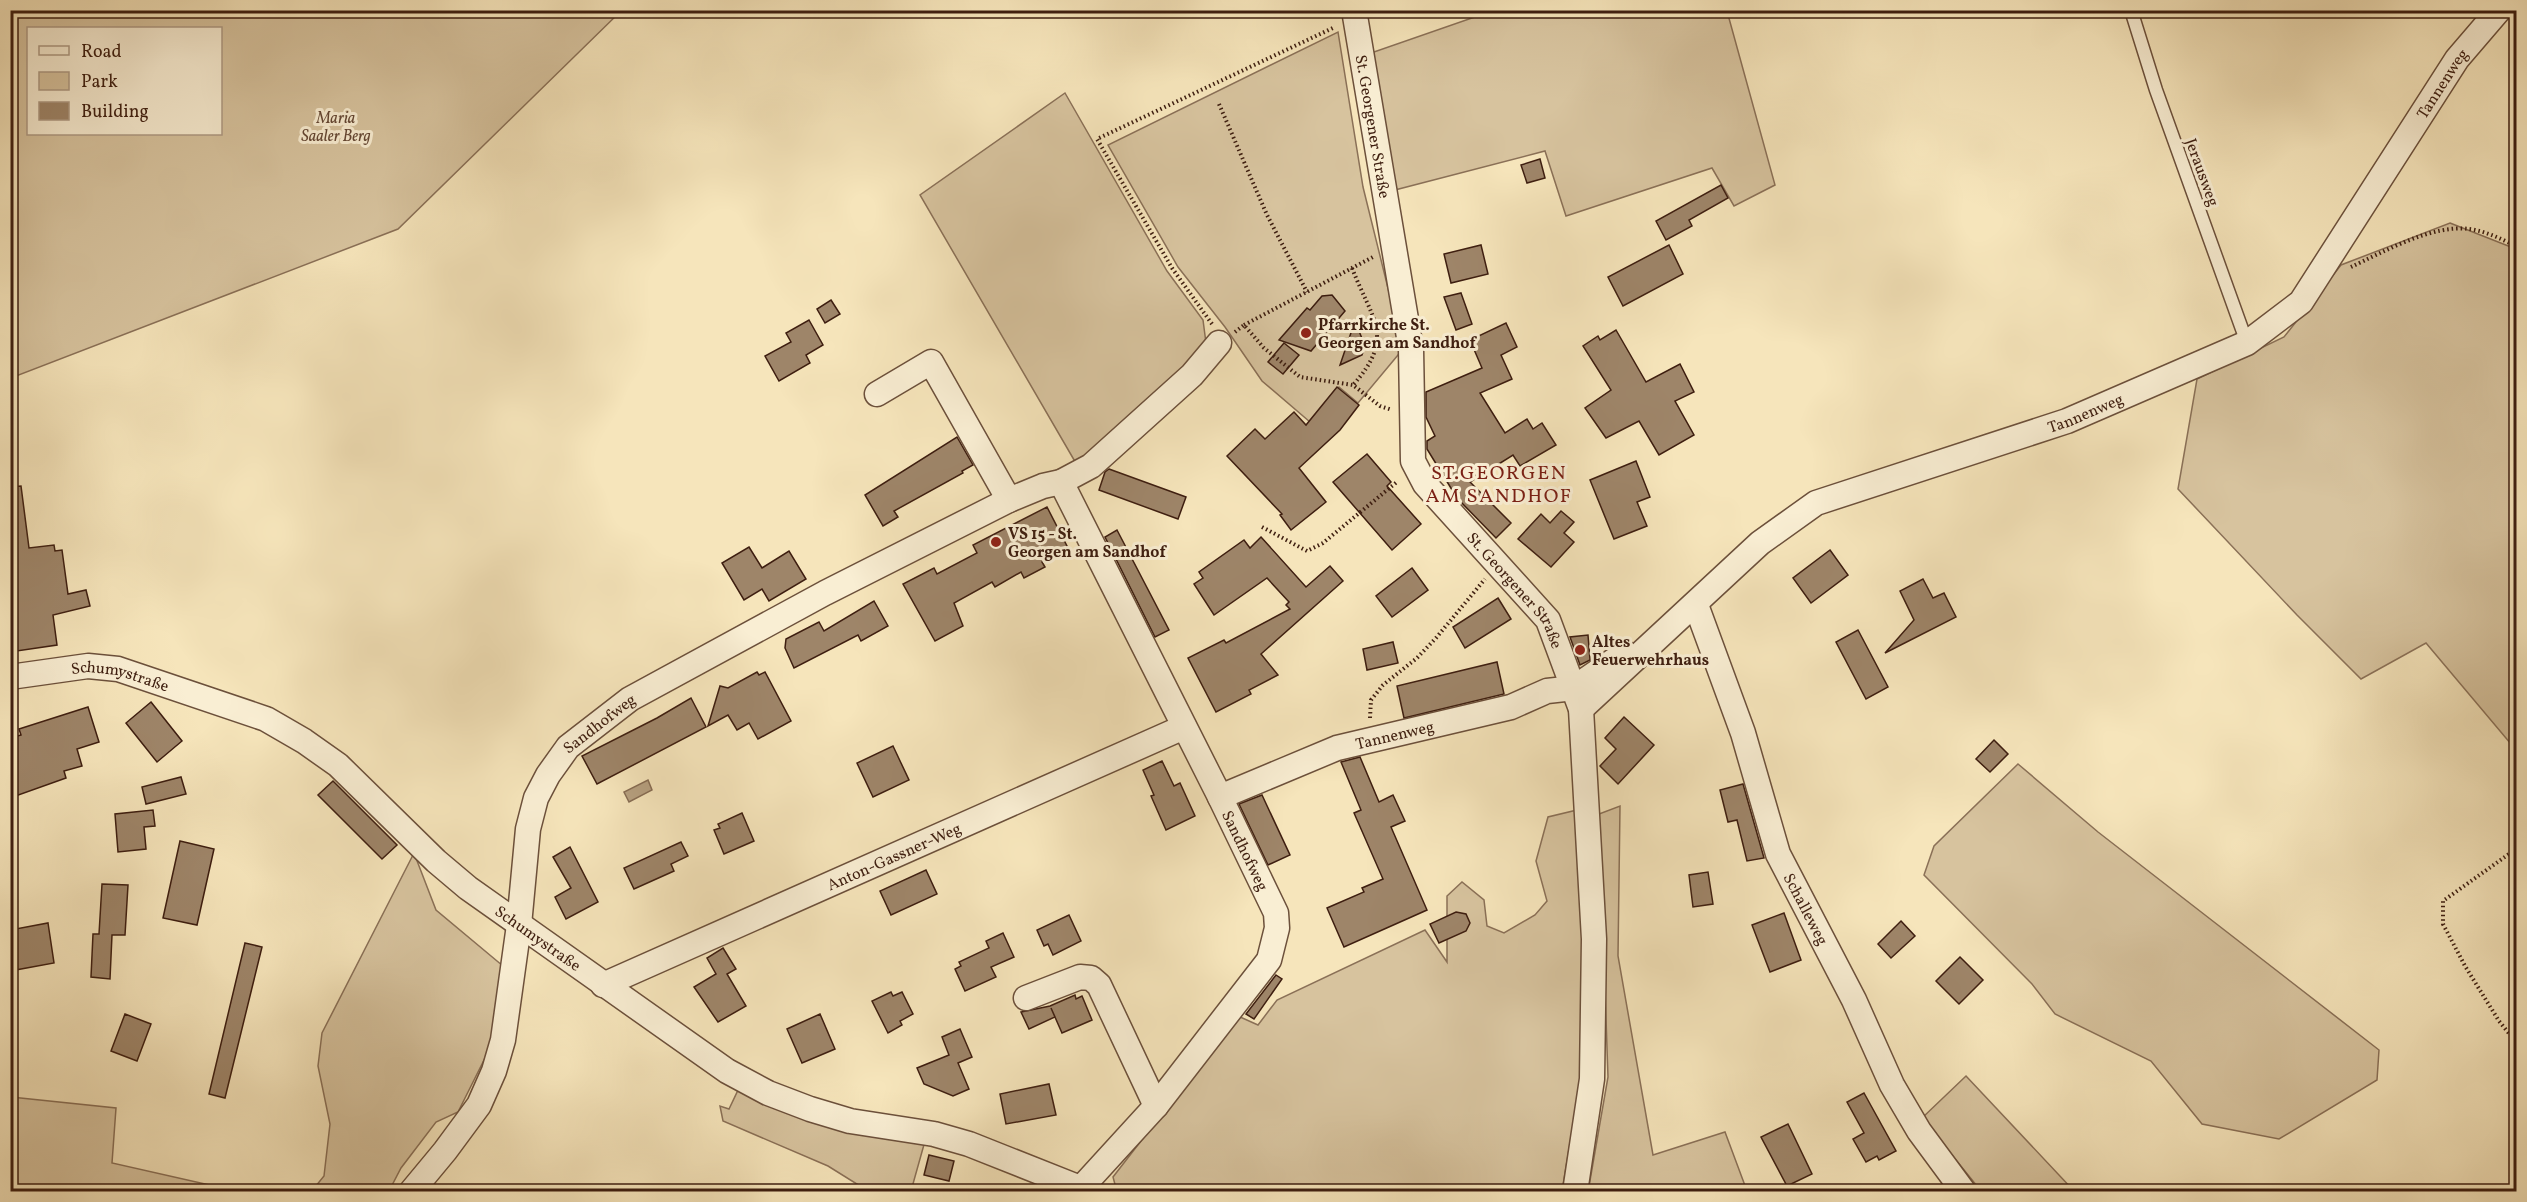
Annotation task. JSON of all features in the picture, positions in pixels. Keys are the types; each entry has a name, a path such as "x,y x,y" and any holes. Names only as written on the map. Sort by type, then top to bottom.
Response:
{"street":[{"name":"Tannenweg","path":"1220,797 1337,748 1510,707 1547,691 1578,699 1696,605 1760,543 1816,503 2067,421 2247,343 2301,302 2457,59 2499,10"},
{"name":"St. Georgener Straße","path":"1354,14 1411,349 1415,467 1425,484 1548,620 1578,699 1588,792 1594,974 1592,1079 1575,1191"},
{"name":"Sandhofweg","path":"411,1191 445,1152 479,1106 494,1071 503,1040 519,925 528,829 536,798 548,775 568,747 630,699 825,593 1009,500 1043,486 1060,482 1091,466 1192,375 1219,343"},
{"path":"877,394 931,362 1009,500"},
{"name":"Sandhofweg","path":"1060,482 1220,797 1276,914 1277,928 1269,960 1156,1106 1086,1189"},
{"name":"Schalleweg","path":"1696,605 1743,733 1778,854 1854,1000 1898,1094 1919,1131 1964,1191"},
{"name":"Schumystraße","path":"10,677 88,666 118,669 266,719 304,741 338,765 436,861 519,925 727,1071 768,1093 810,1110 850,1121 933,1134 969,1144 1086,1189"},
{"name":"Anton-Gassner-Weg","path":"603,985 1184,726"},
{"path":"1026,998 1080,977 1091,978 1100,986 1156,1106"}],"lane":[{"name":"Jerausweg","path":"2132,10 2156,90 2247,343"}],"path":[{"path":"1354,14 1097,139 1172,268 1209,318 1219,343 1244,325 1375,256"},
{"path":"1219,104 1268,215 1307,292"},
{"path":"2312,284 2434,232 2466,229 2490,234 2517,246"},
{"path":"1352,268 1378,334 1376,352 1368,369 1353,385"},
{"path":"1244,325 1264,348 1300,377 1353,385 1380,406 1412,417"},
{"path":"1262,527 1307,551 1323,543 1415,467"},
{"path":"1364,742 1371,715 1371,700 1383,685 1417,658 1436,638 1497,565"},
{"path":"2517,849 2443,901 2444,924 2465,966 2499,1021 2517,1042"}],"green space":[{"name":"Maria Saaler Berg","path":"11,10 621,10 398,229 11,378"},
{"path":"1492,11 1727,11 1775,185 1734,206 1712,168 1566,216 1545,151 1391,191 1371,53"},
{"path":"1338,32 1363,187 1403,349 1358,403 1339,387 1310,422 1262,381 1225,327 1178,267 1108,145"},
{"path":"1065,93 1167,271 1203,320 1206,343 1193,365 1077,465 920,195"},
{"path":"2450,223 2516,249 2516,750 2426,643 2361,679 2178,489 2197,379 2284,337 2341,265"},
{"path":"2018,764 2098,832 2379,1050 2377,1080 2279,1139 2202,1124 2151,1061 2055,1014 2032,984 1924,875 1934,846"},
{"path":"1620,806 1618,956 1653,1155 1725,1132 1747,1191 1588,1192 1608,1077 1599,814"},
{"path":"1577,810 1584,940 1580,1083 1562,1191 1117,1192 1113,1177 1238,1016 1258,1025 1277,1000 1425,930 1447,962 1447,896 1462,882 1484,900 1487,926 1504,933 1535,915 1547,901 1536,861 1548,817"},
{"path":"414,853 436,910 503,966 491,1046 458,1112 436,1122 401,1168 389,1191 311,1192 324,1176 330,1124 318,1066 322,1033"},
{"path":"1966,1076 2074,1191 1981,1191 1922,1118"},
{"path":"740,1086 925,1141 911,1191 903,1188 905,1191 868,1191 828,1166 723,1121 720,1106 729,1109"},
{"path":"11,1097 116,1108 112,1163 236,1191 11,1191"}],"shaded area":[{"path":"648,780 652,790 629,802 624,792"}],"building":[{"path":"1540,159 1545,178 1527,183 1521,165"},
{"path":"1721,185 1728,198 1689,220 1692,226 1666,240 1656,221"},
{"path":"1481,245 1488,274 1451,283 1444,254"},
{"path":"1669,245 1683,274 1623,306 1608,277"},
{"path":"1461,293 1472,324 1456,330 1444,297"},
{"name":"Pfarrkirche St. Georgen am Sandhof","path":"1332,295 1345,311 1311,351 1279,340 1307,308 1310,310 1322,296"},
{"path":"831,300 840,314 825,323 817,309"},
{"path":"809,320 823,345 806,355 810,363 779,381 765,356 791,342 786,333"},
{"path":"1355,321 1365,346 1362,355 1340,365"},
{"path":"1506,323 1517,347 1501,355 1512,379 1480,393 1505,433 1527,419 1533,429 1542,423 1556,445 1520,466 1513,455 1470,482 1511,523 1496,538 1457,498 1427,449 1427,441 1435,436 1426,417 1426,392 1482,368 1470,340"},
{"path":"1616,330 1646,382 1680,364 1694,392 1675,401 1694,435 1659,455 1639,421 1606,438 1585,408 1611,390 1583,346 1598,336 1600,340"},
{"path":"1284,343 1299,355 1283,374 1268,362"},
{"path":"1337,387 1359,405 1340,430 1299,468 1326,502 1291,530 1280,515 1282,514 1227,456 1255,429 1265,439 1294,412 1306,425"},
{"path":"957,437 973,465 962,471 963,473 894,511 898,517 883,526 865,495"},
{"path":"1367,454 1391,482 1387,486 1421,524 1392,550 1333,482"},
{"path":"1636,461 1650,497 1637,502 1647,526 1614,539 1590,480"},
{"path":"1109,469 1186,497 1178,519 1099,490 1105,472"},
{"path":"21,486 29,548 54,545 55,551 62,550 68,594 86,590 90,606 53,615 57,645 10,652 10,487"},
{"path":"1047,507 1068,548 1042,562 1045,567 1024,578 1021,572 995,587 992,582 954,603 963,626 935,641 903,584 934,568 937,574 977,553 973,545"},
{"path":"1561,511 1574,522 1564,533 1574,542 1551,567 1518,539 1541,514 1550,523"},
{"path":"1117,530 1169,630 1155,637 1105,537"},
{"path":"1261,537 1306,587 1330,566 1343,581 1261,654 1278,675 1249,690 1251,694 1216,712 1188,658 1224,640 1226,643 1290,609 1286,605 1289,602 1267,578 1214,615 1194,584 1203,578 1199,572 1244,540 1250,548"},
{"path":"749,547 762,568 789,551 806,579 769,601 762,589 744,600 722,563"},
{"path":"1830,550 1848,575 1811,603 1793,578"},
{"path":"1412,568 1428,590 1392,617 1376,596"},
{"path":"1923,579 1933,598 1944,593 1956,617 1885,653 1914,620 1900,591"},
{"path":"1498,598 1511,619 1465,648 1453,627"},
{"path":"874,601 888,626 861,641 858,635 794,668 785,648 786,639 819,622 824,631"},
{"path":"1858,630 1888,687 1866,699 1836,642"},
{"name":"Altes Feuerwehrhaus","path":"1588,635 1590,660 1580,665 1570,637"},
{"path":"1393,642 1398,663 1367,670 1363,649"},
{"path":"1497,662 1504,694 1404,718 1397,686"},
{"path":"757,672 759,675 765,672 791,721 758,739 749,723 737,730 728,715 708,726 720,686 728,688"},
{"path":"691,698 706,727 597,784 582,756"},
{"path":"151,702 182,741 157,762 126,723"},
{"path":"88,707 99,742 77,749 82,766 64,771 66,778 10,798 10,738 21,735 19,729"},
{"path":"1624,717 1654,745 1618,784 1600,766 1616,749 1605,738"},
{"path":"1994,740 2008,754 1990,772 1976,759"},
{"path":"893,746 909,780 873,797 857,763"},
{"path":"1360,757 1379,802 1393,795 1405,821 1391,827 1427,910 1344,947 1327,908 1364,892 1362,888 1383,879 1354,813 1361,810 1341,762"},
{"path":"1162,761 1174,786 1180,783 1195,816 1166,830 1151,796 1154,795 1143,770"},
{"path":"181,777 186,794 146,804 142,787"},
{"path":"333,781 397,845 382,859 318,795"},
{"path":"1743,784 1764,858 1747,861 1737,820 1728,822 1720,790"},
{"path":"1262,795 1290,855 1268,865 1239,804"},
{"path":"153,810 155,826 144,827 146,849 118,852 115,814"},
{"path":"742,813 754,841 724,854 714,830 720,828 718,824"},
{"path":"180,841 214,849 197,925 163,918"},
{"path":"681,842 688,856 671,864 674,871 634,889 624,868"},
{"path":"570,847 598,902 566,919 555,897 571,888 553,857"},
{"path":"926,870 937,894 891,915 880,891"},
{"path":"1708,872 1713,904 1693,907 1689,875"},
{"path":"102,884 128,885 125,935 112,935 110,979 91,977 93,934 99,934"},
{"path":"1456,912 1466,914 1470,923 1466,931 1439,943 1430,924"},
{"path":"1784,913 1801,960 1770,972 1752,925"},
{"path":"1069,915 1081,941 1053,955 1048,944 1044,946 1037,930"},
{"path":"1901,921 1915,936 1891,958 1878,944"},
{"path":"48,923 54,963 10,971 10,930"},
{"path":"1003,933 1014,957 991,967 996,977 965,991 955,969 961,966 959,962 989,948 986,941"},
{"path":"245,943 262,947 225,1098 209,1094"},
{"path":"723,948 736,969 727,974 746,1006 718,1022 694,987 716,974 707,958"},
{"path":"1960,957 1983,980 1959,1004 1936,981"},
{"path":"1276,975 1282,979 1254,1019 1246,1014"},
{"path":"891,992 893,996 902,992 913,1014 900,1021 902,1025 888,1033 872,1001"},
{"path":"1075,995 1076,999 1082,996 1092,1020 1062,1033 1055,1017 1029,1029 1021,1012 1050,1006"},
{"path":"125,1014 151,1024 137,1061 111,1051"},
{"path":"820,1014 835,1049 802,1063 787,1029"},
{"path":"960,1029 972,1057 958,1063 969,1089 953,1096 924,1084 917,1068 949,1055 942,1037"},
{"path":"1049,1084 1056,1115 1006,1124 1000,1094"},
{"path":"1864,1093 1896,1151 1879,1160 1877,1156 1866,1162 1853,1139 1864,1133 1847,1102"},
{"path":"1788,1124 1812,1174 1787,1186 1761,1137"},
{"path":"929,1155 954,1161 949,1181 924,1175"}],"place":[{"name":"Pfarrkirche St. Georgen am Sandhof","path":"1306,333"},
{"name":"VS 15 - St. Georgen am Sandhof","path":"996,542"},
{"name":"Altes Feuerwehrhaus","path":"1580,650"}],"district":[{"name":"ST.GEORGEN AM SANDHOF","path":"1499,484"}]}
